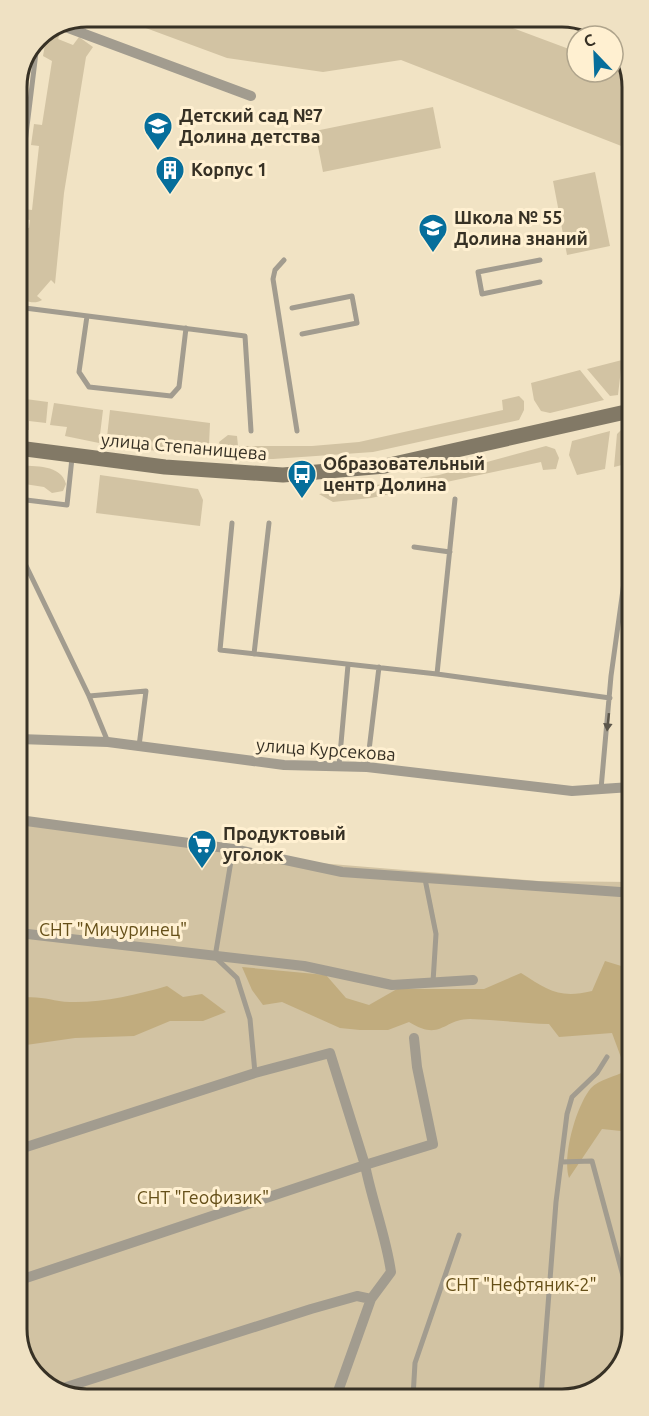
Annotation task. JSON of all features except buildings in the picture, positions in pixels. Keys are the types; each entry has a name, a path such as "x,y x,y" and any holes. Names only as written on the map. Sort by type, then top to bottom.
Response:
{"street":[{"path":"72,29 251,96"},
{"name":"улица Степанищева","path":"27,449 165,467 283,475 385,466 622,413"},
{"name":"улица Курсекова","path":"27,738 108,742 284,765 367,767 572,791 622,788"},
{"path":"27,821 233,849 342,872 620,892"},
{"path":"27,934 304,966 392,985 473,981"},
{"path":"27,1278 433,1144 417,1067 414,1038"},
{"path":"27,1147 255,1072 330,1053 365,1165 371,1195 387,1247 391,1272 371,1299 339,1389"},
{"path":"70,1386 320,1306 357,1296 371,1299"}],"lane":[{"path":"27,126 36,56"},
{"path":"284,260 275,270 273,279 297,431"},
{"path":"540,260 478,272 482,294 540,282"},
{"path":"292,308 352,296 357,323 302,334"},
{"path":"27,308 245,336 251,431"},
{"path":"87,316 79,372 89,387 171,396 179,387 186,328"},
{"path":"27,500 67,505 72,455"},
{"path":"436,674 455,499"},
{"path":"254,654 269,522"},
{"path":"232,523 220,650 436,674 610,698"},
{"path":"414,548 450,552"},
{"path":"27,568 89,696 108,742"},
{"path":"601,789 622,603"},
{"path":"339,766 348,664"},
{"path":"367,767 379,667"},
{"path":"89,696 146,691 139,747"},
{"path":"233,849 215,957 237,978 250,1019 255,1072"},
{"path":"424,879 436,934 433,982"},
{"path":"542,1389 567,1114 572,1097 597,1073 607,1057"},
{"path":"561,1162 592,1161 622,1272"},
{"path":"413,1389 415,1363 459,1235"}],"green space":[{"path":"143,27 510,27 565,48 565,84 622,84 622,146 401,60 323,72 227,58"},
{"path":"60,34 58,39 73,45 79,37 93,47 86,57 64,193 55,284 51,280 37,296 42,300 32,302 27,301 27,228 29,228 30,220 27,220 27,209 32,210 39,146 31,145 34,124 42,125 52,61 43,56 45,44"},
{"path":"433,107 441,148 323,172 315,131"},
{"path":"595,172 610,246 567,255 553,181"},
{"path":"622,360 618,395 610,396 587,369"},
{"path":"580,370 604,400 550,413 541,411 534,400 531,383"},
{"path":"519,396 524,401 524,410 519,420 373,452 273,459 230,459 222,453 219,442 228,435 237,436 238,446 312,446 359,442 503,410 502,400"},
{"path":"27,399 48,402 46,423 29,421 29,430 27,430"},
{"path":"54,403 103,410 99,443 65,436 67,427 50,425"},
{"path":"110,410 210,423 209,445 201,455 106,446"},
{"path":"622,429 622,465 614,467 617,434"},
{"path":"610,431 605,469 577,475 569,455 572,441"},
{"path":"546,446 555,449 559,458 556,469 543,470 541,462 371,498 333,502 319,494 439,475"},
{"path":"27,466 53,470 59,473 66,484 63,491 52,493 44,487 27,484"},
{"path":"100,475 198,489 203,500 200,526 96,513"},
{"path":"27,824 307,862 539,881 622,882 622,1330 619,1349 610,1366 602,1374 582,1386 562,1389 83,1389 57,1381 44,1372 30,1349 27,1330"}],"shaded area":[{"path":"605,961 622,966 622,1060 612,1033 559,1037 549,1024 470,1019 454,1022 435,1030 420,1028 409,1022 388,1030 340,1028 282,1002 263,1005 252,990 242,967 326,975 346,998 369,1005 397,989 484,989 521,973 554,991 571,994 592,991"},
{"path":"167,986 183,997 202,994 226,1012 203,1021 170,1021 134,1036 75,1038 27,1045 27,997 70,1002 107,1000"},
{"path":"622,1073 622,1130 602,1129 569,1178 567,1158 572,1132 585,1096 598,1083"}],"place":[{"name":"Детский сад №7 Долина детства","path":"158,152"},
{"name":"Корпус 1","path":"170,196"},
{"name":"Школа № 55 Долина знаний","path":"433,254"},
{"name":"Образовательный центр Долина","path":"302,500"},
{"name":"Продуктовый уголок","path":"202,870"}],"park label":[{"name":"СНТ \"Мичуринец\"","path":"113,930"},
{"name":"СНТ \"Геофизик\"","path":"203,1198"},
{"name":"СНТ \"Нефтяник-2\"","path":"521,1285"}]}
